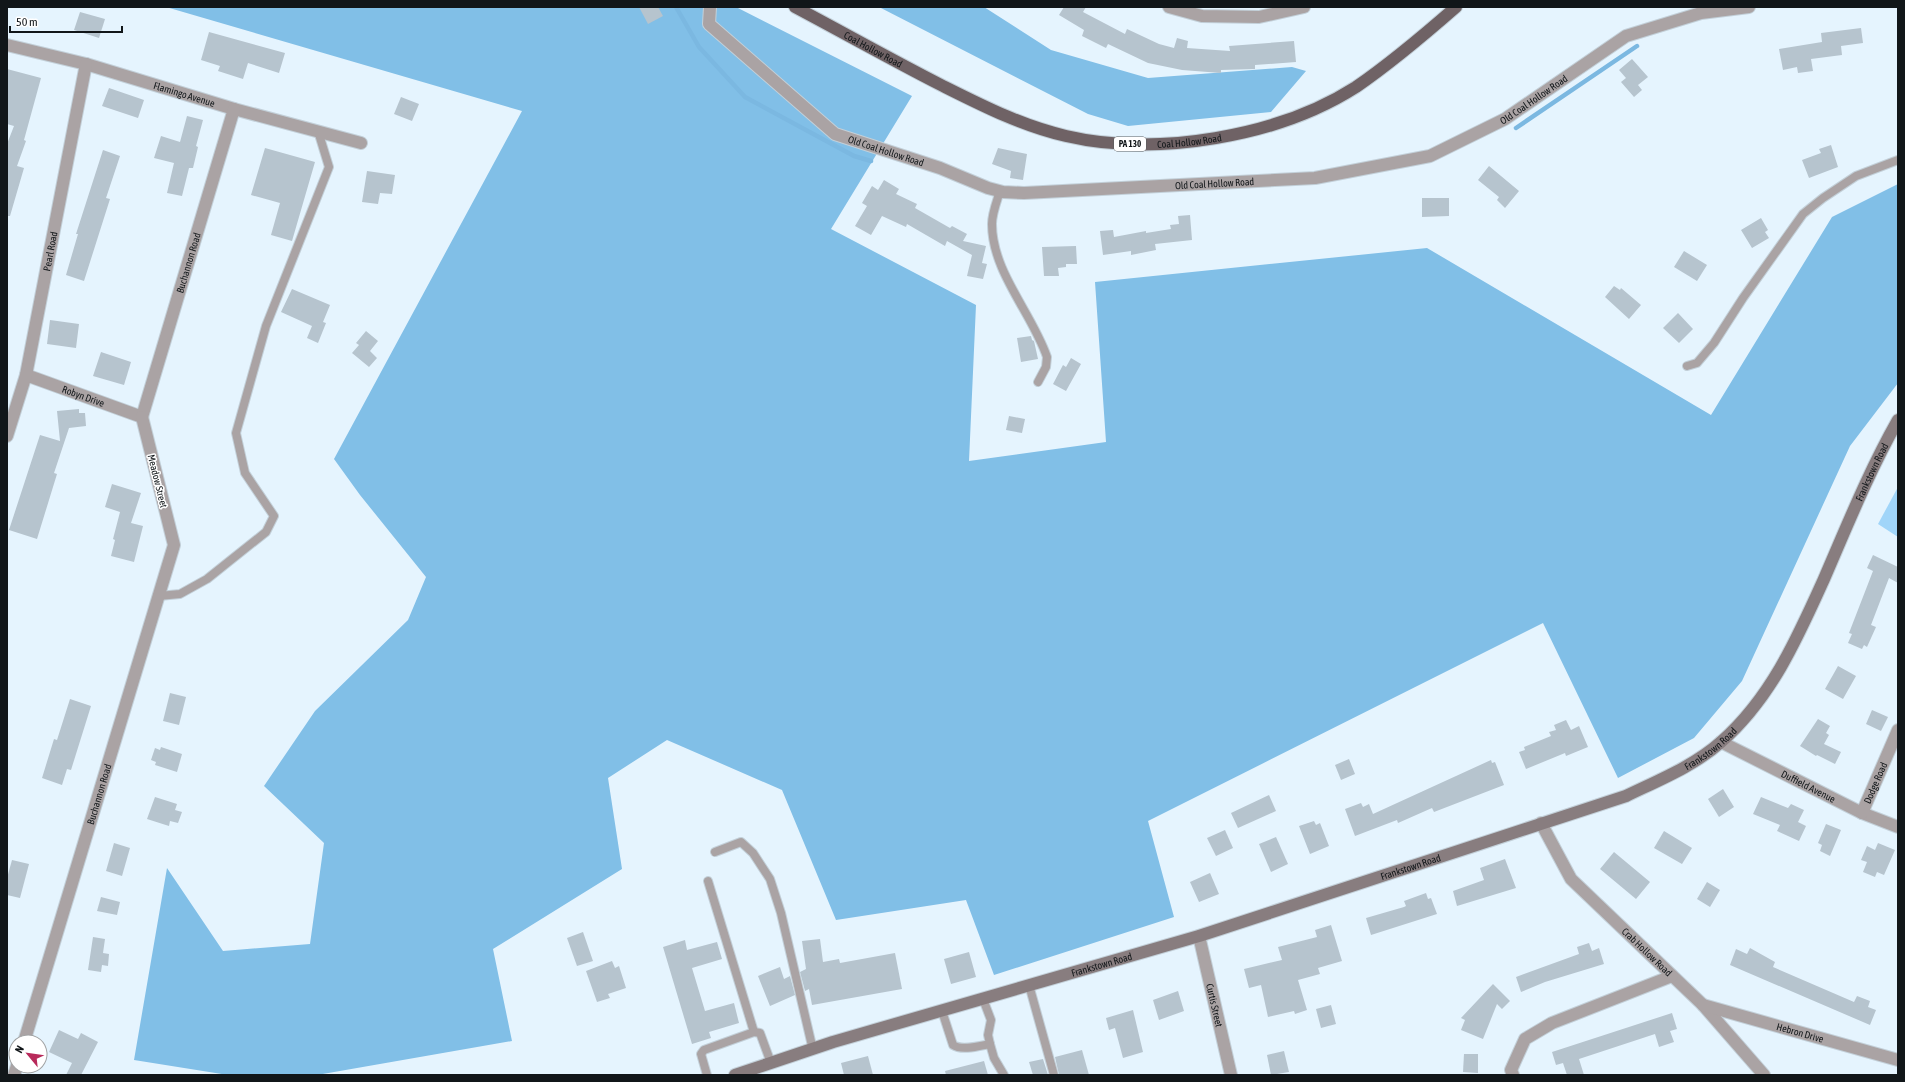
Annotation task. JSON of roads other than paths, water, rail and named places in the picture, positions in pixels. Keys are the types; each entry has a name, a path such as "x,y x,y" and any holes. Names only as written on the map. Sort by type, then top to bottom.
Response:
{"main road":[{"name":"Coal Hollow Road","path":"795,7 976,103 1018,121 1073,137 1104,143 1146,145 1196,141 1236,133 1280,123 1321,106 1354,88 1389,63 1456,7"},
{"name":"Frankstown Road","path":"735,1075 833,1042 1198,936 1626,796 1672,774 1705,755 1721,742 1749,712 1775,679 1798,638 1880,452 1898,420"}],"street":[{"name":"Old Coal Hollow Road","path":"710,7 709,24 835,134 940,168 1000,191 1024,193 1315,178 1430,156 1505,119 1626,36 1701,13 1749,7"},
{"path":"1169,7 1202,16 1260,17 1304,7"},
{"name":"Flamingo Avenue","path":"7,45 86,64 234,109 361,143"},
{"name":"Pearl Road","path":"7,436 26,375 86,64"},
{"name":"Buchannon Road","path":"142,416 234,109"},
{"name":"Robyn Drive","path":"26,375 142,416"},
{"name":"Meadow Street","path":"142,416 174,545"},
{"name":"Buchannon Road","path":"26,1034 174,545"},
{"name":"Dodge Road","path":"1862,813 1898,730"},
{"name":"Duffield Avenue","path":"1721,742 1862,813 1898,827"},
{"name":"Crab Hollow Road","path":"1541,823 1571,879 1703,1005 1764,1075"},
{"name":"Curtis Street","path":"1198,936 1231,1075"},
{"path":"1513,1075 1511,1070 1525,1039 1552,1023 1672,976"},
{"name":"Hebron Drive","path":"1703,1005 1898,1060"}],"lane":[{"path":"159,596 180,594 207,578 266,532 274,516 245,473 236,433 266,326 329,167 318,131"},
{"path":"1687,366 1697,363 1714,343 1743,298 1804,214 1823,198 1856,176 1898,160"},
{"path":"1000,191 992,223 998,256 1005,274 1047,357 1046,367 1038,382"},
{"path":"715,852 741,842 753,854 770,879 781,913 813,1050"},
{"path":"708,881 754,1032"},
{"path":"1029,985 1054,1075"},
{"path":"983,999 991,1020 988,1035 990,1044 994,1058 1004,1075"},
{"path":"942,1011 953,1045 955,1047 960,1048 990,1044"},
{"path":"707,1075 701,1054 704,1050 754,1032 760,1032 771,1064"}],"waterway":[{"path":"676,7 699,47 745,97 854,156 871,161"},
{"path":"1516,128 1637,46"}]}
